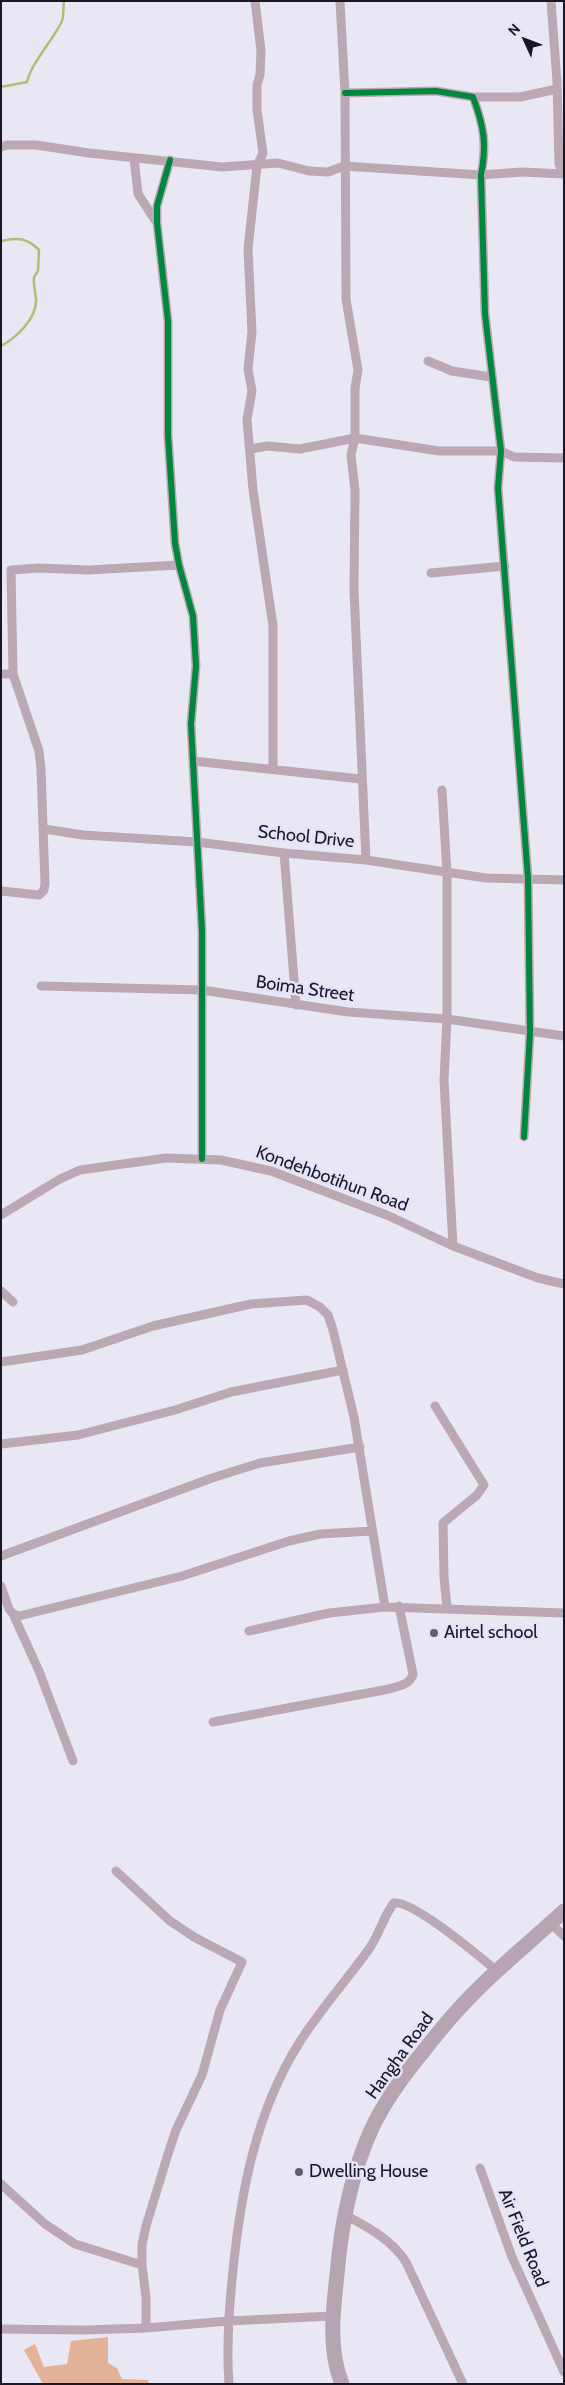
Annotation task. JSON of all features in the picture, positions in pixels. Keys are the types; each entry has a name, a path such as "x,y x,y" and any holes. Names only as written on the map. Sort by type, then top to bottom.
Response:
{"highway":[{"name":"Hangha Road","path":"342,2384 335,2352 332,2316 345,2215 360,2159 372,2127 391,2094 456,2011 564,1911"}],"street":[{"path":"255,1 261,51 257,85 257,110 263,153 257,166 248,258 252,332 248,369 252,391 247,419 253,490 273,626 273,769"},
{"path":"340,1 345,93 346,299 358,370 355,388 355,438 351,455 355,491 354,590 366,860"},
{"path":"551,1 559,85 558,164 564,173"},
{"path":"345,93 436,92 473,97 520,97 559,85"},
{"path":"473,97 484,125 484,162 481,176 484,314 501,451 498,488 528,878 530,1033 524,1137"},
{"path":"1,147 36,145 134,158 222,166 278,164 309,171 328,172 344,166 481,176 522,172 564,173"},
{"path":"134,158 138,194 157,223"},
{"path":"170,160 157,206 157,223 168,321 168,435 171,501 179,565 193,616 196,666 191,724 202,931 202,1159"},
{"path":"428,361 452,371 491,377"},
{"path":"251,449 259,446 300,449 355,438 439,451 501,451 514,457 564,458"},
{"path":"1,890 39,895 44,890 44,829 39,751 14,674 11,570 88,570 179,565"},
{"path":"431,573 505,566"},
{"path":"1,674 14,674"},
{"path":"193,761 240,768 273,769 362,780"},
{"path":"442,790 446,873 447,1019 444,1080 453,1246"},
{"name":"School Drive","path":"44,829 83,835 197,842 284,853 366,860 486,878 564,880"},
{"path":"284,853 296,1004"},
{"name":"Boima Street","path":"40,986 202,990 348,1012 447,1019 530,1033 564,1036"},
{"name":"Kondehbotihun Road","path":"1,1215 60,1179 80,1170 166,1158 202,1159 243,1164 271,1171 390,1216 453,1246 538,1278 564,1284"},
{"path":"1,1291 13,1302"},
{"path":"1,1362 82,1350 153,1326 251,1304 307,1300 320,1307 328,1315 343,1370 360,1447 372,1531 386,1607"},
{"path":"1,1444 78,1435 175,1410 231,1392 343,1370"},
{"path":"436,1406 484,1485 477,1495 443,1523 447,1608"},
{"path":"1,1556 212,1478 260,1463 360,1447"},
{"path":"13,1614 19,1616 182,1576 289,1541 320,1534 372,1531"},
{"path":"1,1586 8,1609 13,1614 39,1671 73,1761"},
{"path":"213,1722 390,1689 406,1684 411,1679 412,1674 398,1606"},
{"path":"249,1631 329,1613 398,1606 564,1612"},
{"path":"116,1871 170,1921 194,1937 242,1962 220,2010 202,2075 176,2130 146,2226 142,2245 146,2328"},
{"path":"229,2384 228,2321 239,2216 256,2142 270,2103 298,2045 335,1992 373,1944 394,1903 405,1904 458,1939 497,1971"},
{"path":"550,1923 564,1936"},
{"name":"Air Field Road","path":"480,2168 512,2257 564,2372"},
{"path":"1,2184 31,2213 58,2235 74,2244 142,2265"},
{"path":"345,2215 399,2250 463,2384"},
{"path":"1,2329 85,2330 146,2328 228,2321 332,2316"}],"shaded area":[{"path":"108,2337 108,2363 117,2368 122,2379 148,2380 149,2384 43,2384 24,2350 35,2344 44,2367 67,2364 71,2341"}],"waterway":[{"path":"1,87 27,82 33,67 62,21 64,1"},
{"path":"1,241 22,240 39,250 38,271 34,277 36,301 33,314 19,333 1,346"}],"cycle path":[{"path":"345,93 436,91 473,97 482,127 484,154 481,175 485,314 501,451 498,488 528,878 530,1033 524,1137"},
{"path":"170,160 157,206 157,223 168,321 168,435 175,543 193,616 196,666 191,724 202,931 202,1159"}],"place":[{"name":"Airtel school","path":"434,1633"},
{"name":"Dwelling House","path":"299,2172"}]}
